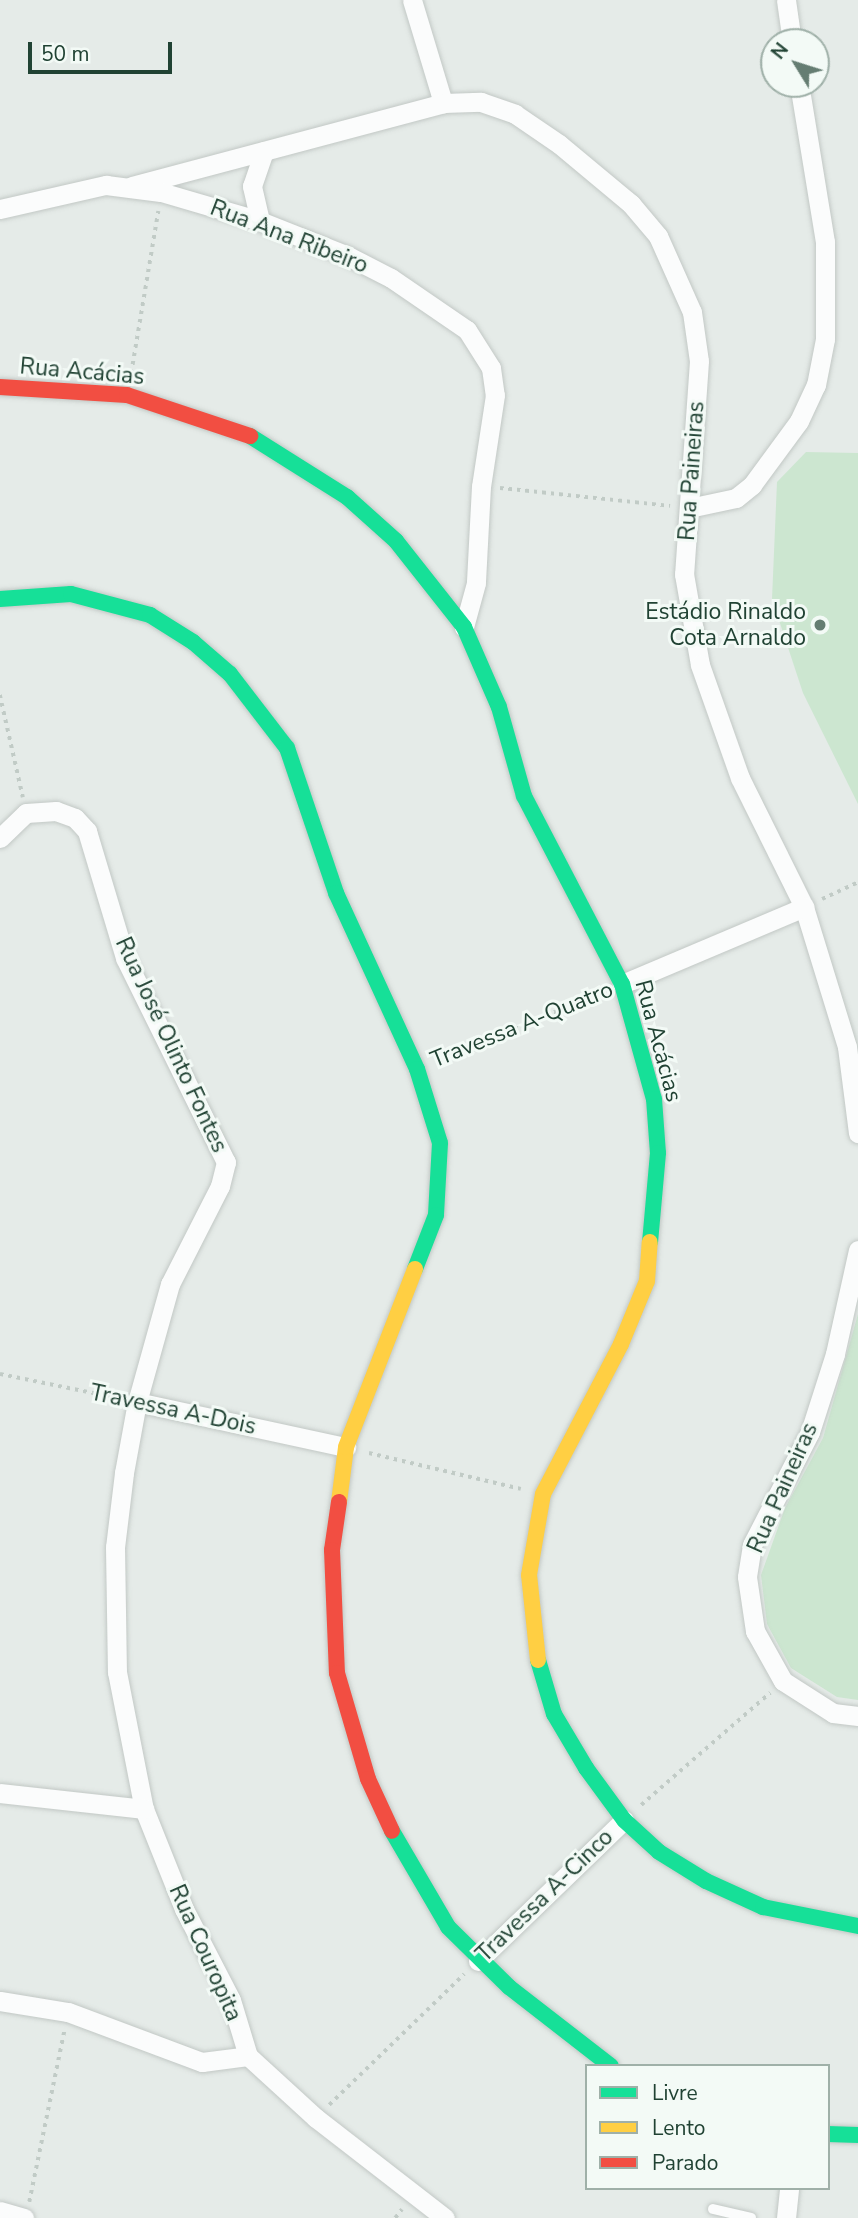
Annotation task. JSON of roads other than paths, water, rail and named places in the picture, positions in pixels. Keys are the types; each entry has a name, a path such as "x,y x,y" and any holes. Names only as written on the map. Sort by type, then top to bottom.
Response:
{"street":[{"path":"412,0 443,103"},
{"path":"786,0 790,28"},
{"path":"689,508 736,498 752,485 799,421 816,385 825,339 825,242 801,98"},
{"name":"Rua Paineiras","path":"132,186 443,103 481,102 515,114 631,204 659,236 692,312 699,361 684,574 700,665 740,778 804,907 847,1047 858,1133"},
{"path":"260,221 252,186 264,151"},
{"name":"Rua Ana Ribeiro","path":"0,208 106,185 132,186 161,192 260,221 391,278 467,330 482,346 491,368 495,394 481,486 476,583 464,627"},
{"name":"Rua Acácias","path":"0,387 127,396 210,419 297,461 347,496 396,541 464,627 499,707 524,796 622,984 654,1099 657,1209 647,1281 621,1344 543,1494 529,1575 532,1632 541,1674 554,1714 624,1820 659,1852 706,1881 763,1907 858,1926"},
{"path":"0,599 71,594 114,603 150,615 194,642 230,674 287,748 336,893 417,1069 440,1143 436,1215 346,1447 332,1550 331,1616 337,1673 368,1779 402,1853 448,1927 478,1961 608,2064"},
{"name":"Rua José Olinto Fontes","path":"0,838 26,813 55,811 75,818 87,831 125,958 226,1162 220,1186 170,1284 137,1402 115,1548 117,1672 144,1809"},
{"name":"Travessa A-Quatro","path":"622,984 804,907"},
{"name":"Rua Paineiras","path":"858,1250 835,1354 810,1432 752,1545 747,1577 755,1631 783,1681 833,1713 858,1716"},
{"name":"Travessa A-Dois","path":"137,1402 346,1447"},
{"path":"0,1793 144,1809"},
{"name":"Rua Couropita","path":"144,1809 184,1909 231,2000 248,2056"},
{"name":"Travessa A-Cinco","path":"478,1961 624,1820"},
{"path":"0,2001 68,2012 202,2062 248,2056 316,2118 445,2218"},
{"path":"830,2134 858,2136"},
{"path":"786,2218 789,2190"},
{"path":"0,2211 26,2212"}],"lane":[{"path":"713,2209 751,2218"}],"place":[{"name":"Estádio Rinaldo Cota Arnaldo","path":"820,625"}]}
